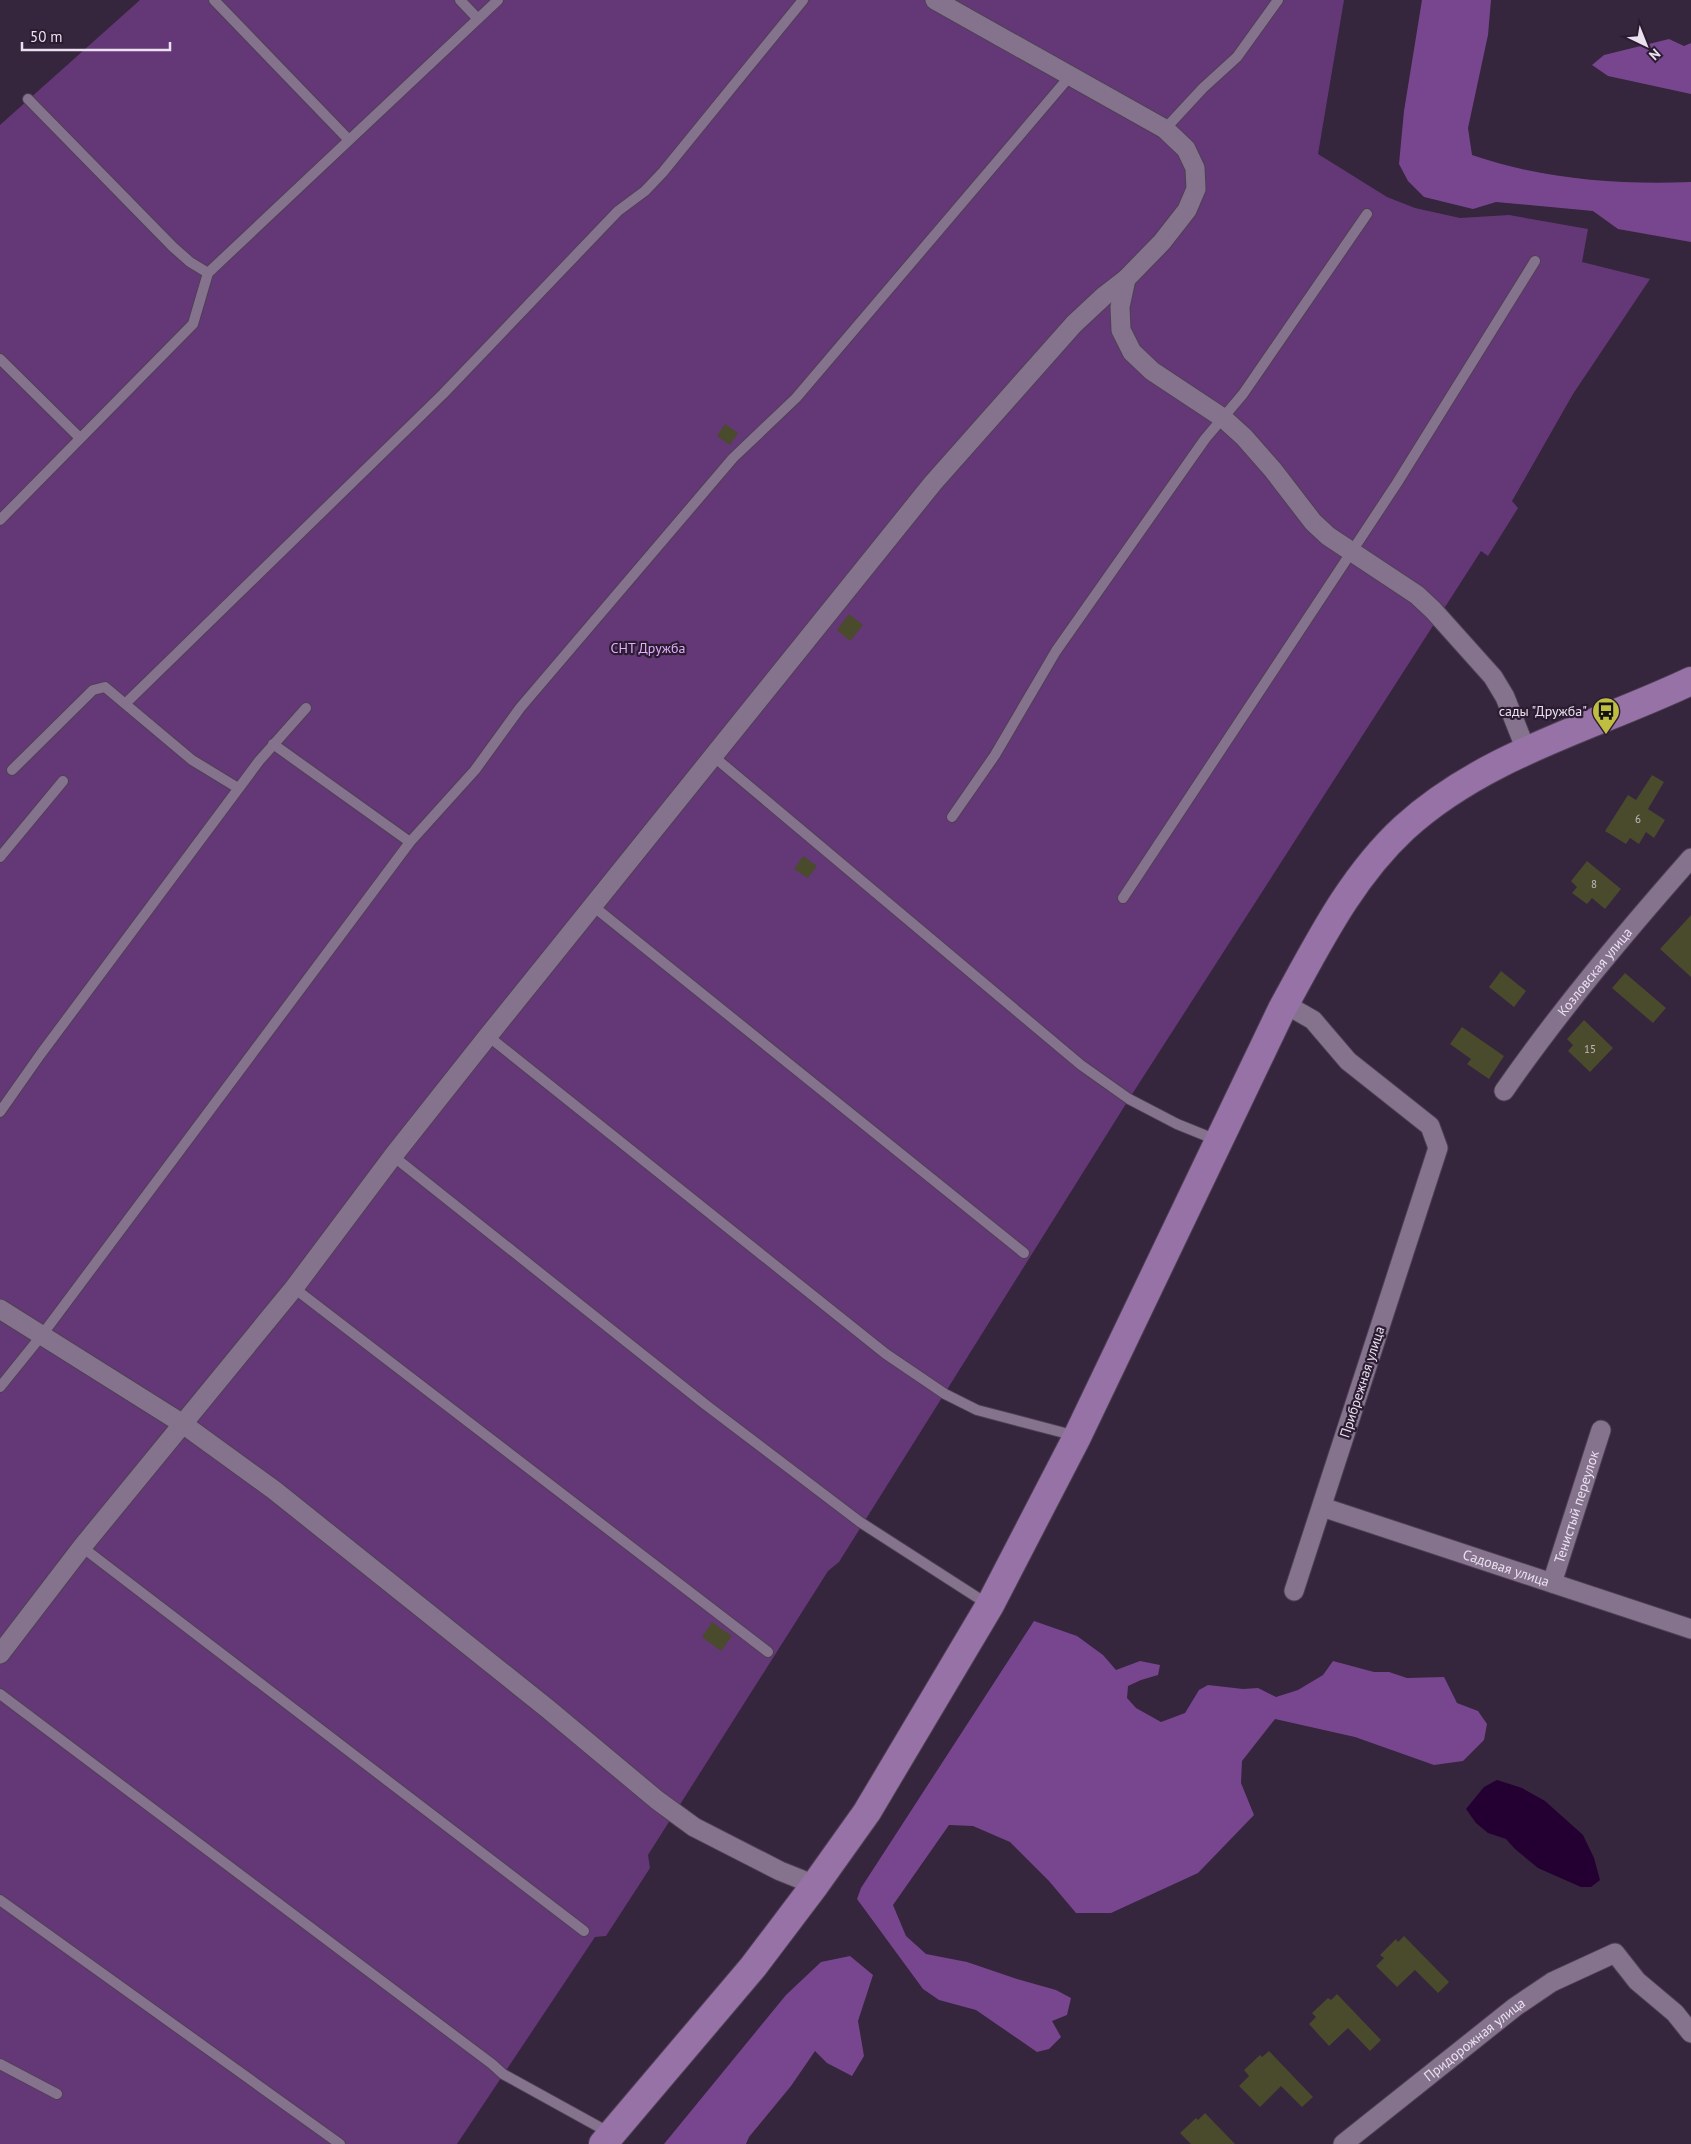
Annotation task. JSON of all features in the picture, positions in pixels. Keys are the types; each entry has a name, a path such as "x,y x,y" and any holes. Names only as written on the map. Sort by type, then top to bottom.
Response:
{"main road":[{"path":"607,2139 752,1967 815,1885 867,1812 990,1605 1077,1437 1285,1004 1318,942 1342,903 1397,836 1430,806 1459,786 1526,750 1691,681"}],"street":[{"path":"0,1654 82,1547 294,1288 393,1156 488,1036 933,482 1074,324 1104,296 1126,280 1162,242 1187,210 1196,189 1195,168 1186,149 1165,129 935,0"},
{"path":"1126,280 1120,307 1121,330 1132,352 1152,371 1222,418 1244,437 1273,470 1313,522 1328,536 1417,595 1434,610 1493,677 1505,697 1526,750"},
{"name":"Козловская улица","path":"1504,1091 1539,1041 1596,968 1691,858"},
{"name":"Прибрежная улица","path":"1285,1004 1313,1020 1348,1061 1430,1126 1438,1148 1294,1591"},
{"path":"0,1309 183,1424 274,1490 694,1828 780,1871 815,1885"},
{"name":"Тенистый переулок","path":"1552,1583 1602,1430"},
{"name":"Садовая улица","path":"1322,1507 1691,1629"},
{"name":"Придорожная улица","path":"1343,2144 1515,2007 1552,1982 1615,1954 1637,1982 1675,2013 1691,2033"}],"lane":[{"path":"214,0 349,140"},
{"path":"460,0 478,19"},
{"path":"0,520 193,324 208,273 498,0"},
{"path":"126,703 443,394 618,211 644,191 664,172 803,0"},
{"path":"1165,129 1203,88 1236,58 1278,0"},
{"path":"0,1387 42,1334 410,842 475,770 520,708 733,458 796,398 1070,76"},
{"path":"28,99 173,247 190,262 208,273"},
{"path":"952,817 995,755 1056,651 1205,438 1243,394 1367,214"},
{"path":"1123,898 1397,483 1535,261"},
{"path":"0,359 80,438"},
{"path":"12,770 93,690 106,687 165,740 192,760 238,788"},
{"path":"0,1112 40,1055 238,788 273,744 306,708"},
{"path":"273,744 410,842"},
{"path":"713,756 1081,1065 1129,1099 1177,1124 1220,1141"},
{"path":"0,857 63,781"},
{"path":"593,906 1024,1253"},
{"path":"488,1036 886,1354 937,1389 977,1410 1077,1437"},
{"path":"393,1156 706,1404 860,1522 990,1605"},
{"path":"294,1288 768,1652"},
{"path":"82,1547 584,1931"},
{"path":"0,1694 503,2074 607,2139"},
{"path":"0,1900 340,2144"},
{"path":"0,2064 57,2094"}],"green space":[{"name":"СНТ Дружба","path":"140,0 1344,0 1318,154 1387,197 1415,208 1460,218 1509,215 1588,229 1582,262 1650,279 1573,394 1512,501 1518,508 1488,556 1481,551 1129,1099 839,1562 828,1571 648,1855 650,1868 606,1936 595,1937 457,2144 0,2144 0,125"}],"shaded area":[{"path":"1422,0 1491,0 1488,35 1468,128 1472,155 1525,170 1580,179 1663,183 1691,182 1691,242 1618,229 1593,211 1496,202 1473,209 1424,197 1408,181 1399,164 1404,111"},
{"path":"1669,39 1684,46 1691,43 1691,94 1608,76 1592,65 1604,55"},
{"path":"1034,1621 1077,1636 1103,1655 1116,1670 1140,1661 1160,1665 1158,1675 1128,1686 1127,1698 1136,1708 1161,1722 1185,1713 1199,1690 1208,1685 1243,1689 1258,1688 1276,1697 1298,1690 1323,1675 1333,1661 1374,1672 1389,1672 1407,1678 1444,1677 1457,1703 1478,1711 1487,1724 1484,1740 1463,1761 1434,1765 1355,1737 1275,1719 1242,1761 1241,1783 1254,1815 1198,1873 1111,1913 1076,1913 1049,1881 1010,1842 973,1826 949,1825 893,1905 906,1936 926,1954 967,1962 1056,1990 1071,1998 1067,2015 1052,2021 1061,2037 1049,2049 1037,2052 976,2010 939,2000 923,1989 857,1899 861,1888"},
{"path":"1497,1780 1522,1788 1545,1801 1583,1835 1594,1858 1600,1880 1591,1887 1581,1887 1538,1868 1506,1839 1488,1833 1476,1823 1466,1809 1484,1787"},
{"path":"850,1956 873,1975 858,2021 864,2056 852,2076 827,2063 815,2051 791,2086 749,2137 746,2144 664,2144 786,1995 821,1962"}],"building":[{"path":"725,424 738,433 730,445 717,436"},
{"path":"849,614 863,625 850,641 837,630"},
{"path":"1652,775 1664,782 1648,809 1665,820 1654,838 1646,832 1639,844 1630,838 1626,844 1605,831 1628,795 1636,800"},
{"path":"803,856 817,866 808,878 794,869"},
{"path":"1587,861 1621,889 1605,909 1592,898 1587,904 1572,893 1577,887 1571,881"},
{"path":"1691,915 1691,977 1660,949"},
{"path":"1501,971 1526,991 1514,1007 1489,987"},
{"path":"1625,973 1666,1008 1653,1023 1612,988"},
{"path":"1584,1020 1613,1048 1590,1072 1568,1051 1573,1045 1567,1039"},
{"path":"1462,1027 1504,1056 1489,1079 1467,1064 1471,1059 1450,1044"},
{"path":"712,1622 732,1636 721,1651 702,1637"},
{"path":"1404,1936 1449,1982 1438,1993 1415,1970 1397,1987 1376,1966 1384,1958 1380,1955 1396,1939 1398,1942"},
{"path":"1337,1994 1381,2040 1370,2051 1348,2028 1329,2046 1309,2024 1316,2017 1312,2013 1328,1998 1331,2000"},
{"path":"1269,2051 1313,2097 1302,2107 1281,2086 1260,2107 1239,2086 1249,2076 1244,2070 1260,2055 1262,2057"},
{"path":"1205,2113 1235,2144 1191,2144 1180,2133 1196,2118 1198,2120"}],"place":[{"name":"сады \"Дружба\"","path":"1606,735"}]}
